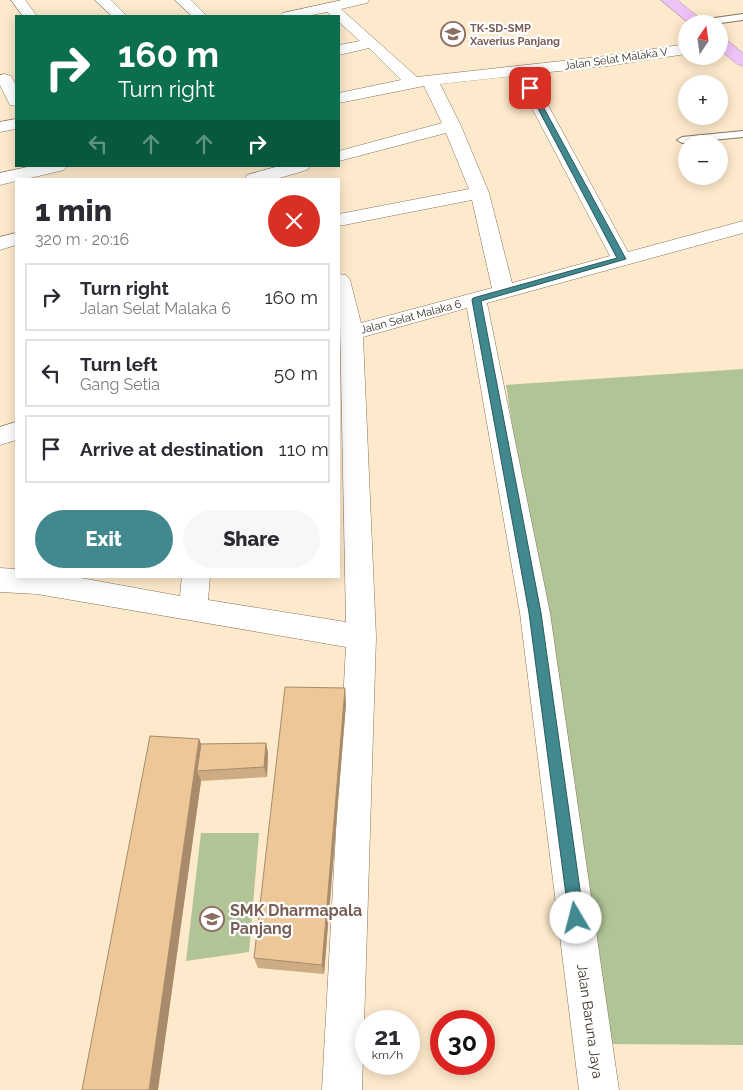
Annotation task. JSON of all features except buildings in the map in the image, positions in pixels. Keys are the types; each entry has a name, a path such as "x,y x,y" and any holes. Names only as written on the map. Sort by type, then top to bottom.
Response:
{"highway":[{"path":"668,0 688,15"},
{"path":"728,49 743,61"}],"street":[{"path":"18,0 29,15"},
{"path":"102,0 119,15"},
{"path":"182,0 199,15"},
{"path":"280,0 288,15"},
{"path":"294,15 362,0"},
{"path":"330,7 339,15"},
{"path":"340,16 422,81"},
{"path":"340,50 372,43"},
{"name":"Jalan Selat Malaka V","path":"340,98 422,81 521,71 678,51"},
{"path":"521,71 622,259"},
{"path":"7,79 15,99"},
{"name":"Jalan Baruna Jaya","path":"422,81 452,126 480,193 490,295 600,1090"},
{"path":"0,127 15,124"},
{"path":"340,156 452,126"},
{"path":"0,179 54,167"},
{"path":"59,167 65,178"},
{"path":"258,178 298,167"},
{"path":"340,220 480,193"},
{"name":"Jalan Selat Malaka 6","path":"345,334 743,227"},
{"path":"0,244 15,239"},
{"path":"340,289 345,334 361,637 342,1090"},
{"path":"0,436 15,431"},
{"path":"193,610 196,578"},
{"path":"0,580 38,579 193,610 361,637"}],"lane":[{"path":"728,19 743,17"},
{"path":"728,135 743,134"}],"green space":[{"path":"743,369 743,1045 606,1044 506,385"},
{"path":"201,833 259,833 249,952 186,961"}],"place":[{"name":"TK-SD-SMP Xaverius Panjang","path":"453,34"},
{"name":"SMK Dharmapala Panjang","path":"212,919"}],"route":[{"path":"530,88 622,259 476,300 535,613 576,918"}]}
